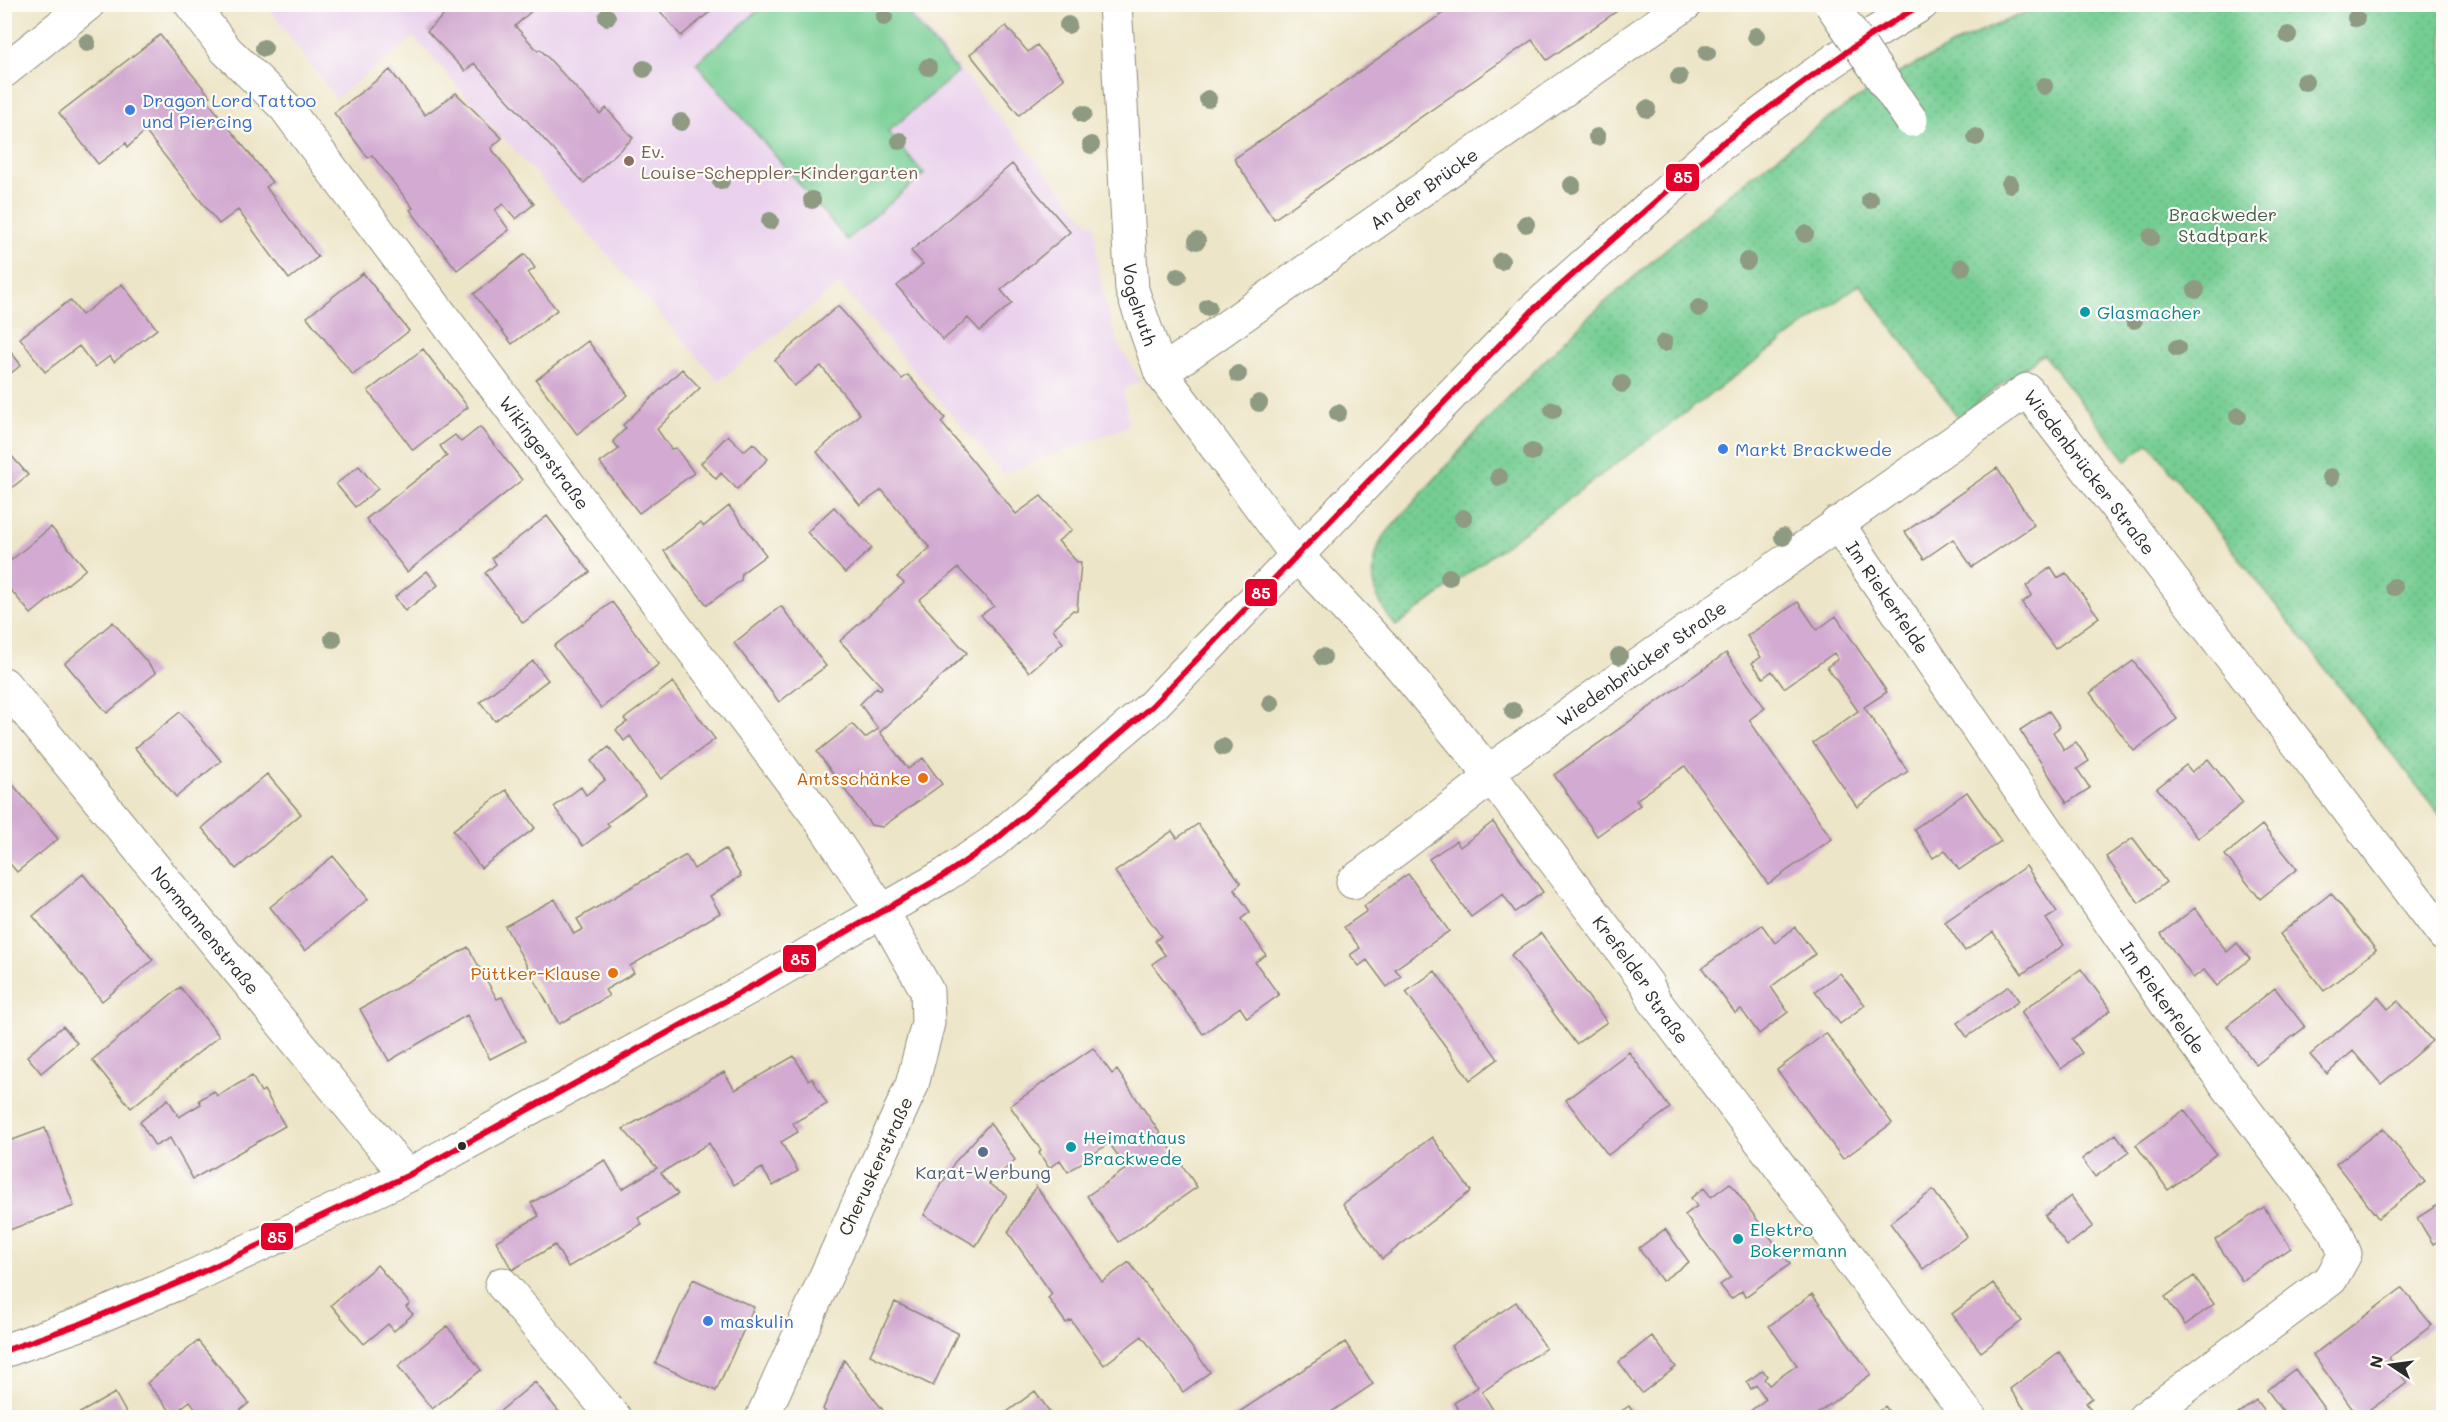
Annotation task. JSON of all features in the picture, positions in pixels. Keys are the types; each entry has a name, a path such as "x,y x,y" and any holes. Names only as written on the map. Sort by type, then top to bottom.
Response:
{"street":[{"path":"4,71 88,4"},
{"name":"Wikingerstraße","path":"190,4 226,50 285,107 819,818 882,911"},
{"name":"Vogelruth","path":"1115,4 1132,290 1161,373 1297,556"},
{"name":"An der Brücke","path":"1161,373 1686,4"},
{"path":"1831,4 1911,120"},
{"path":"4,1351 83,1323 185,1280 407,1176 756,984 945,875 992,843 1152,706 1533,310 1717,147 1802,83 1868,37 1922,4"},
{"name":"Wiedenbrücker Straße","path":"1353,882 1490,775 1837,523 1952,445 2027,390 2444,934"},
{"name":"Im Riekerfelde","path":"1837,523 2169,1008 2336,1232 2345,1254 2331,1278 2144,1418"},
{"name":"Krefelder Straße","path":"1297,556 1398,663 1490,775 1647,984 1654,1000 1970,1418"},
{"name":"Normannenstraße","path":"4,684 407,1176"},
{"name":"Cheruskerstraße","path":"762,1418 912,1085 921,1053 928,1023 927,991 882,911"},
{"path":"502,1284 615,1418"}],"shaded area":[{"path":"266,5 906,5 1088,222 1094,224 1098,269 1105,304 1118,344 1141,381 1123,389 1129,426 1003,474 839,284 719,381 414,37 336,98"}],"green space":[{"path":"900,4 958,72 888,132 924,174 847,240 696,63 765,5"},
{"name":"Brackweder Stadtpark","path":"2042,5 2443,5 2443,819 2149,443 2126,460 2043,354 1958,417 1860,284 1396,626 1382,606 1374,584 1374,562 1382,538 1499,407 1587,318 1729,194 1813,129 1880,83 1962,40"}],"building":[{"path":"456,4 539,4 515,26 538,51 540,49 600,114 606,108 633,138 584,183 474,63 465,71 427,31"},
{"path":"654,4 719,4 681,36"},
{"path":"1456,4 1627,4 1547,60 1532,40 1274,219 1234,159"},
{"path":"1006,26 1028,52 1037,45 1064,79 1019,115 970,54"},
{"path":"160,35 210,96 206,99 272,182 266,187 318,257 289,279 238,210 219,224 145,131 128,147 126,143 98,164 59,113"},
{"path":"390,70 425,115 456,93 502,138 491,148 534,204 516,219 503,204 495,210 509,230 457,270 410,210 413,208 372,155 368,158 334,113"},
{"path":"1012,164 1070,232 1001,290 1012,303 980,331 968,318 943,340 897,286 923,264 911,251"},
{"path":"525,254 535,268 528,273 557,310 512,344 474,294"},
{"path":"363,273 409,331 353,375 307,317"},
{"path":"122,284 157,329 114,362 110,356 95,367 79,346 45,372 20,338 70,300 82,315"},
{"path":"838,306 902,379 908,375 945,418 941,422 1016,514 1041,496 1072,530 1058,541 1077,562 1081,562 1077,611 1073,610 1053,629 1063,643 1029,672 981,615 994,606 958,568 919,600 967,653 880,732 908,769 923,758 942,784 882,827 871,825 817,752 852,724 865,738 878,729 860,704 877,687 880,690 882,687 840,641 904,583 897,577 930,548 882,490 860,505 817,452 860,414 821,366 794,386 775,360"},
{"path":"588,341 628,395 577,434 536,380"},
{"path":"4,343 21,365 4,379"},
{"path":"423,349 468,407 413,450 368,391"},
{"path":"682,369 700,388 657,429 671,449 676,448 694,473 639,513 600,463 619,449 613,441 626,428 623,425"},
{"path":"480,427 522,480 407,572 366,519 447,456 440,446 455,435 461,442"},
{"path":"728,435 744,451 753,443 768,459 737,489 721,473 716,479 701,463"},
{"path":"4,447 28,475 4,494"},
{"path":"359,466 378,489 355,507 336,484"},
{"path":"1997,468 2034,525 1972,567 1953,539 1924,559 1905,532"},
{"path":"729,506 766,555 742,573 741,580 707,605 664,551 700,523 704,526"},
{"path":"834,507 872,548 845,573 807,532"},
{"path":"547,516 590,572 523,623 485,573 496,564 492,558"},
{"path":"51,527 86,569 31,614 4,582 4,566"},
{"path":"2051,567 2058,578 2066,573 2099,617 2055,649 2022,603 2032,595 2026,586"},
{"path":"427,571 438,585 405,611 395,597"},
{"path":"612,602 659,664 601,708 554,646"},
{"path":"1798,602 1817,630 1836,616 1887,692 1864,707 1908,771 1857,807 1813,743 1858,711 1827,667 1838,659 1834,653 1784,688 1772,671 1763,678 1752,663 1761,657 1747,636"},
{"path":"781,606 826,666 779,702 734,643"},
{"path":"113,622 156,673 107,713 65,663"},
{"path":"1726,653 1765,708 1749,720 1832,839 1768,884 1685,766 1636,800 1640,805 1597,836 1554,775"},
{"path":"533,661 548,680 495,721 480,702"},
{"path":"2133,661 2177,719 2134,751 2090,693"},
{"path":"673,682 715,739 661,779 630,736 624,741 616,730 627,722 624,719"},
{"path":"2049,711 2060,727 2053,732 2064,750 2076,742 2089,761 2077,769 2090,788 2067,803 2020,730"},
{"path":"180,712 221,761 176,797 135,748"},
{"path":"609,747 645,795 607,823 610,826 583,846 554,807 581,787 586,795 605,780 591,761"},
{"path":"2208,759 2243,803 2198,838 2157,788 2186,765 2192,772"},
{"path":"4,774 58,839 17,872 4,857"},
{"path":"267,774 301,814 236,869 202,828"},
{"path":"506,790 535,828 481,868 453,830"},
{"path":"1967,792 2001,841 1959,870 1945,850 1933,858 1914,829"},
{"path":"1493,822 1543,892 1515,912 1503,894 1471,917 1429,859 1456,841 1460,847"},
{"path":"1198,824 1241,883 1234,889 1250,912 1241,919 1266,955 1255,962 1279,995 1247,1018 1240,1007 1203,1034 1152,964 1165,955 1155,941 1161,936 1115,872 1172,831 1177,838"},
{"path":"2262,825 2297,869 2260,899 2225,855"},
{"path":"2133,838 2166,882 2139,903 2106,857"},
{"path":"725,849 741,876 710,896 720,913 630,966 634,973 605,990 609,996 559,1024 505,926 555,899 574,934 583,929 577,919 686,855 694,869"},
{"path":"333,856 368,899 305,951 270,907"},
{"path":"2026,866 2057,912 2046,919 2064,945 2022,974 1993,932 1965,951 1945,922"},
{"path":"83,874 153,960 102,1001 33,916"},
{"path":"1408,874 1449,931 1395,969 1401,976 1387,987 1367,960 1359,966 1350,955 1360,948 1344,927 1367,911 1364,906"},
{"path":"2331,893 2376,950 2324,991 2280,934"},
{"path":"2195,908 2227,952 2237,943 2250,959 2217,986 2204,970 2193,978 2161,934"},
{"path":"1762,925 1775,943 1795,927 1815,954 1771,987 1788,1012 1759,1034 1741,1009 1735,1013 1702,968"},
{"path":"1541,933 1607,1022 1576,1044 1511,955"},
{"path":"468,947 497,999 502,997 525,1041 490,1059 467,1015 389,1061 360,1009"},
{"path":"2081,969 2111,1010 2072,1039 2082,1053 2061,1069 2021,1012"},
{"path":"1435,971 1498,1059 1470,1080 1406,992"},
{"path":"1840,973 1865,1005 1840,1024 1815,991"},
{"path":"2009,986 2019,1001 1967,1037 1957,1023"},
{"path":"180,987 219,1036 131,1108 92,1060"},
{"path":"2275,988 2305,1027 2256,1065 2227,1026"},
{"path":"2378,997 2388,1009 2398,1001 2432,1041 2381,1084 2353,1051 2327,1074 2310,1055"},
{"path":"63,1026 77,1043 41,1073 27,1056"},
{"path":"1826,1033 1892,1123 1843,1159 1777,1070"},
{"name":"Heimathaus Brackwede","path":"1093,1048 1112,1074 1117,1070 1197,1187 1119,1242 1087,1196 1127,1168 1109,1143 1068,1172 1060,1160 1049,1168 1039,1153 1041,1150 1010,1106"},
{"path":"1629,1052 1670,1108 1608,1155 1566,1100"},
{"path":"794,1056 808,1080 812,1078 827,1104 793,1123 798,1132 781,1142 798,1171 773,1186 762,1168 734,1185 709,1143 661,1173 678,1194 638,1218 642,1224 568,1267 555,1245 512,1270 496,1241 539,1216 531,1203 605,1160 622,1189 657,1168 623,1129 724,1072 735,1090"},
{"path":"252,1076 261,1092 264,1090 285,1126 193,1179 170,1138 155,1146 140,1122 168,1099 179,1117 201,1104 199,1100 214,1091 217,1096"},
{"path":"2184,1110 2216,1154 2168,1190 2136,1145"},
{"path":"990,1123 1015,1160 989,1184 1007,1195 976,1246 924,1215 954,1163"},
{"path":"45,1128 74,1206 4,1232 4,1143"},
{"path":"2383,1128 2425,1182 2378,1218 2336,1164"},
{"path":"2116,1134 2129,1152 2095,1177 2082,1159"},
{"path":"1432,1137 1471,1191 1382,1259 1343,1204"},
{"name":"Elektro Bokermann","path":"1730,1183 1790,1264 1745,1297 1742,1291 1731,1299 1720,1285 1731,1277 1685,1215 1697,1206 1691,1198 1704,1188 1711,1197"},
{"path":"1036,1186 1102,1282 1129,1262 1210,1372 1183,1392 1142,1336 1104,1365 1071,1320 1066,1323 1048,1298 1052,1294 1008,1232"},
{"path":"1933,1190 1967,1236 1923,1269 1890,1223"},
{"path":"2071,1196 2093,1226 2067,1246 2045,1216"},
{"path":"2444,1201 2444,1245 2440,1240 2433,1244 2417,1218"},
{"path":"2264,1207 2291,1248 2242,1281 2215,1240"},
{"path":"1665,1229 1689,1262 1662,1281 1639,1248"},
{"path":"377,1265 410,1304 406,1307 413,1314 394,1331 388,1324 364,1344 331,1305"},
{"path":"2194,1276 2214,1304 2185,1325 2165,1297"},
{"path":"693,1279 754,1307 716,1391 655,1363"},
{"path":"1993,1283 2022,1321 1981,1352 1952,1314"},
{"path":"2402,1288 2432,1325 2389,1358 2407,1383 2359,1418 2313,1355"},
{"path":"1812,1294 1871,1374 1811,1418 1741,1418 1766,1399 1756,1385 1751,1389 1747,1382 1763,1370 1767,1376 1764,1379 1769,1385 1797,1365 1769,1326"},
{"path":"895,1302 958,1333 933,1386 870,1355"},
{"path":"1516,1302 1546,1348 1482,1392 1498,1418 1463,1418 1454,1403 1478,1387 1451,1346"},
{"path":"447,1326 481,1370 432,1409 398,1366"},
{"path":"1652,1336 1676,1367 1642,1393 1619,1362"},
{"path":"198,1341 249,1403 231,1418 203,1418 190,1401 173,1414 147,1383"},
{"path":"1345,1342 1373,1384 1322,1418 1230,1418"},
{"path":"2059,1352 2092,1398 2086,1403 2091,1410 2082,1418 2074,1418 2072,1415 2068,1418 2031,1418 2010,1389"},
{"path":"844,1360 889,1418 830,1418 823,1409"},
{"path":"2295,1369 2331,1418 2288,1418 2267,1390"},
{"path":"535,1382 564,1418 492,1418"},
{"path":"1035,1391 1054,1418 1010,1418 1007,1412"},
{"path":"115,1393 129,1418 71,1418"},
{"path":"2256,1400 2269,1418 2233,1418"},
{"path":"1629,1406 1637,1418 1611,1418"},
{"path":"1885,1406 1894,1418 1870,1418"}],"transit line":[{"name":"85","path":"4,1351 83,1323 185,1280 407,1176 756,984 945,875 992,843 1152,706 1533,310 1717,147 1812,76 1868,37 1922,4"}],"place":[{"name":"Dragon Lord Tattoo und Piercing","path":"130,110"},
{"name":"Ev. Louise-Scheppler-Kindergarten","path":"629,161"},
{"name":"Glasmacher","path":"2085,312"},
{"name":"Markt Brackwede","path":"1723,449"},
{"name":"Amtsschänke","path":"923,778"},
{"name":"Püttker-Klause","path":"613,973"},
{"name":"Heimathaus Brackwede","path":"1071,1147"},
{"name":"Karat-Werbung","path":"983,1152"},
{"name":"Elektro Bokermann","path":"1738,1239"},
{"name":"maskulin","path":"708,1321"}]}
